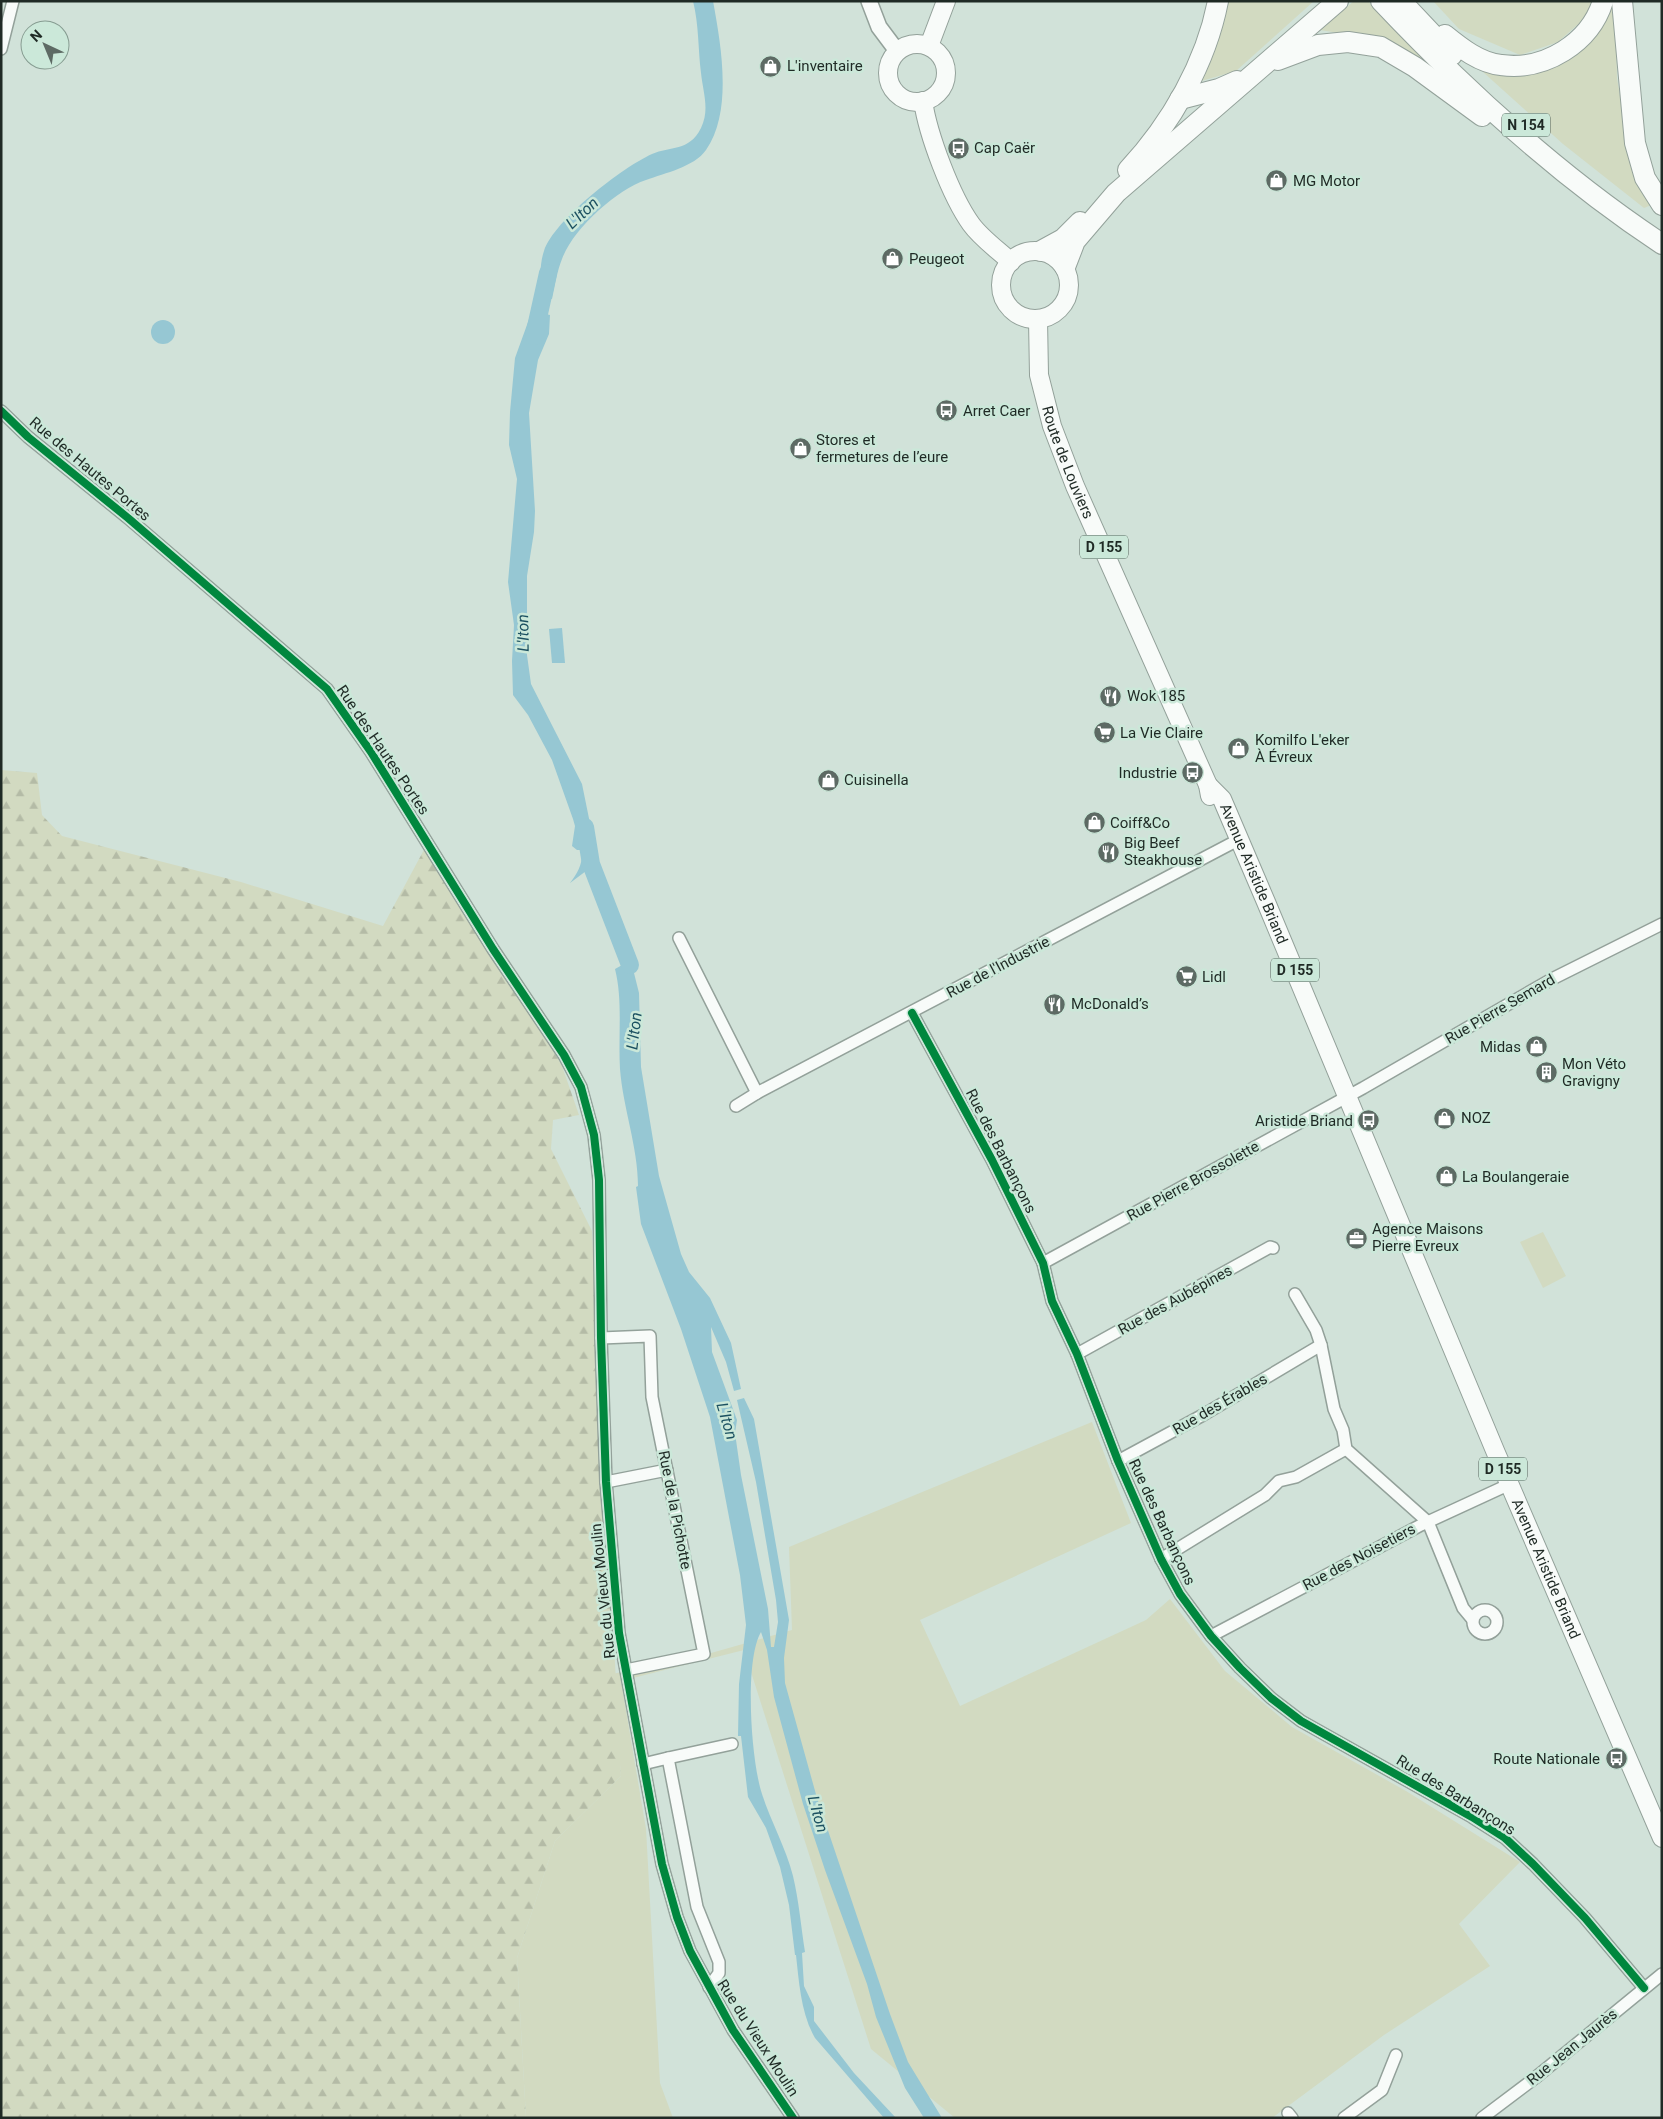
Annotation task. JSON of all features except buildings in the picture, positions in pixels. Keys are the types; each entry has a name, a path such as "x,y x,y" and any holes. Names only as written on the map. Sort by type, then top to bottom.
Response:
{"highway":[{"path":"1041,251 1063,238 1136,161 1180,99 1201,57 1215,19 1218,1"},
{"path":"1180,99 1233,84 1329,1"},
{"path":"1065,267 1076,241 1116,193 1338,1"},
{"name":"N 154","path":"1381,1 1420,42 1544,155 1582,186 1662,244"},
{"path":"1403,4 1460,48 1480,59 1500,65 1522,65 1545,60 1563,52 1582,37 1595,21 1603,1"},
{"path":"1622,1 1635,143 1645,178 1662,205"},
{"name":"N 154","path":"1403,4 1478,82 1531,129 1587,175 1662,228"},
{"path":"1261,68 1290,54 1318,45 1348,42 1381,47 1415,67 1498,129 1544,155"}],"main road":[{"path":"869,1 879,27 897,51"},
{"path":"929,46 946,1"},
{"path":"912,44 929,46 936,50 945,63 946,78 938,93 923,102 904,99 891,86 888,68 897,51 912,44"},
{"path":"923,102 928,128 960,205 972,225 1011,262"},
{"path":"1041,251 1055,257 1065,267 1069,284 1063,304 1048,316 1038,319 1018,314 1004,298 1002,279 1011,262 1024,253 1041,251"},
{"name":"Route de Louviers","path":"1038,319 1039,375 1052,426 1075,486 1138,624"},
{"name":"Avenue Aristide Briand","path":"1138,624 1208,785 1211,802 1234,842 1373,1161 1661,1835"}],"street":[{"path":"1,49 13,1"},
{"name":"Rue des Hautes Portes","path":"1,411 28,437 143,531 327,689 371,752 493,949 564,1055 581,1086"},
{"name":"Rue de l'Industrie","path":"736,1106 757,1092 912,1013 1234,842"},
{"name":"Rue Pierre Semard","path":"1345,1098 1552,979 1662,924"},
{"path":"678,938 757,1092"},
{"name":"Rue des Barbançons","path":"912,1013 992,1160 1043,1263 1052,1301 1077,1354 1118,1461 1161,1559 1180,1594 1212,1636 1272,1698 1301,1721 1472,1817 1505,1838 1534,1864 1584,1918 1644,1988"},
{"name":"Rue du Vieux Moulin","path":"581,1086 594,1135 599,1180 601,1338 606,1482 619,1632 662,1864 677,1917 690,1951 733,2030 793,2118"},
{"name":"Rue Pierre Brossolette","path":"1043,1263 1345,1098"},
{"name":"Rue des Aubépines","path":"1077,1354 1270,1247 1274,1248"},
{"path":"1295,1294 1316,1330 1321,1345 1334,1409 1343,1430 1346,1449 1428,1522 1463,1608 1473,1620"},
{"name":"Rue de la Pichotte","path":"601,1338 650,1336 652,1397 704,1654 626,1670"},
{"name":"Rue des Érables","path":"1118,1461 1203,1415 1321,1345"},
{"path":"1161,1559 1265,1495 1279,1481 1296,1477 1346,1449"},
{"path":"606,1482 667,1470"},
{"name":"Rue des Noisetiers","path":"1212,1636 1428,1522 1510,1484"},
{"path":"643,1764 732,1744"},
{"path":"668,1758 697,1907 719,1962 719,1974 709,1987"},
{"name":"Rue Jean Jaurès","path":"1482,2118 1662,1974"},
{"path":"1344,2118 1382,2090 1396,2055"}],"green space":[{"path":"1226,1 1314,1 1236,71 1198,82"},
{"path":"1354,1 1368,1 1423,59 1382,40 1320,30"},
{"path":"1433,1 1594,1 1593,11 1558,42 1520,55 1459,29"},
{"path":"1609,1 1615,1 1617,78 1631,161 1654,204 1644,208 1563,144 1483,72 1530,74 1568,58"},
{"path":"1,770 37,773 42,815 62,836 241,882 383,926 426,846 529,1008 562,1066 579,1115 553,1120 551,1149 592,1231 621,1776 555,1841 517,1958 526,2118 1,2118"},
{"path":"1543,1232 1566,1276 1543,1288 1520,1242"},
{"path":"1092,1422 1131,1523 920,1620 960,1706 1146,1620 1170,1599 1225,1671 1292,1727 1406,1791 1520,1862 1459,1924 1490,1966 1384,2035 1272,2118 955,2118 871,2049 744,1650 621,1681 646,1829 660,2083 673,2118 526,2118 517,1958 555,1841 621,1776 612,1674 697,1657 792,1630 789,1547"}],"water":[{"path":"693,1 713,1 723,77 720,116 706,150 701,156 687,165 634,185 609,201 586,223 568,247 559,268 552,299 539,296 544,251 550,238 575,210 624,170 652,154 685,145 696,136 701,128 704,121 705,101"},
{"path":"532,311 550,315 549,334 538,360 529,413 535,511 534,532 527,576 527,655 531,684 582,784 595,848 587,851 587,853 598,862 570,883 582,859 582,850 577,850 572,846 575,826 573,819 552,760 528,715 513,695 514,625 508,582 517,479 509,445 510,412 515,358"},
{"path":"163,320 172,323 175,332 172,341 163,344 154,341 151,332 154,323"},
{"path":"562,628 565,663 552,663 549,629"},
{"path":"626,941 639,993 641,1067 659,1176 681,1254 689,1272 710,1298 731,1343 741,1389 734,1391 726,1362 711,1327 712,1352 737,1420 735,1433 741,1475 768,1609 771,1647 774,1647 778,1622 776,1600 756,1482 737,1400 744,1398 754,1419 789,1620 784,1658 785,1683 817,1798 890,2014 908,2062 942,2118 924,2118 905,2088 876,2017 867,1984 803,1804 774,1697 767,1650 761,1632 752,1665 752,1736 762,1794 790,1866 795,1885 805,1952 802,1953 804,1986 814,2007 814,2021 854,2073 896,2118 884,2118 815,2038 810,2029 804,2008 789,1905 780,1867 766,1828 748,1797 741,1736 738,1736 739,1684 746,1625 740,1575 710,1417 681,1329 641,1224 636,1187 638,1186 636,1157 620,1069 620,1006 615,969 624,964 618,944"}],"waterway":[{"name":"L'Iton","path":"534,336 548,273"},
{"name":"L'Iton","path":"585,827 591,864 630,965"}],"cycle path":[{"path":"1,411 28,437 128,518 327,689 371,752 493,949 564,1055 581,1087 594,1135 599,1180 601,1338 606,1482 619,1633 662,1864 677,1917 690,1951 733,2030 793,2118"},
{"path":"912,1013 992,1160 1043,1263 1052,1301 1077,1354 1118,1461 1161,1559 1180,1594 1211,1636 1271,1698 1301,1721 1472,1817 1505,1838 1585,1918 1644,1988"}],"place":[{"name":"L'inventaire","path":"771,66"},
{"name":"Cap Caër","path":"958,148"},
{"name":"MG Motor","path":"1277,181"},
{"name":"Peugeot","path":"893,259"},
{"name":"Arret Caer","path":"947,411"},
{"name":"Stores et fermetures de l’eure","path":"800,449"},
{"name":"Wok 185","path":"1111,696"},
{"name":"La Vie Claire","path":"1104,733"},
{"name":"Komilfo L'eker À Évreux","path":"1239,749"},
{"name":"Industrie","path":"1193,773"},
{"name":"Cuisinella","path":"828,780"},
{"name":"Coiff&Co","path":"1094,823"},
{"name":"Big Beef Steakhouse","path":"1108,852"},
{"name":"Lidl","path":"1186,977"},
{"name":"McDonald’s","path":"1055,1004"},
{"name":"Midas","path":"1537,1047"},
{"name":"Mon Véto Gravigny","path":"1546,1073"},
{"name":"NOZ","path":"1445,1118"},
{"name":"Aristide Briand","path":"1369,1121"},
{"name":"La Boulangeraie","path":"1446,1177"},
{"name":"Agence Maisons Pierre Evreux","path":"1356,1238"},
{"name":"Route Nationale","path":"1616,1759"}]}
